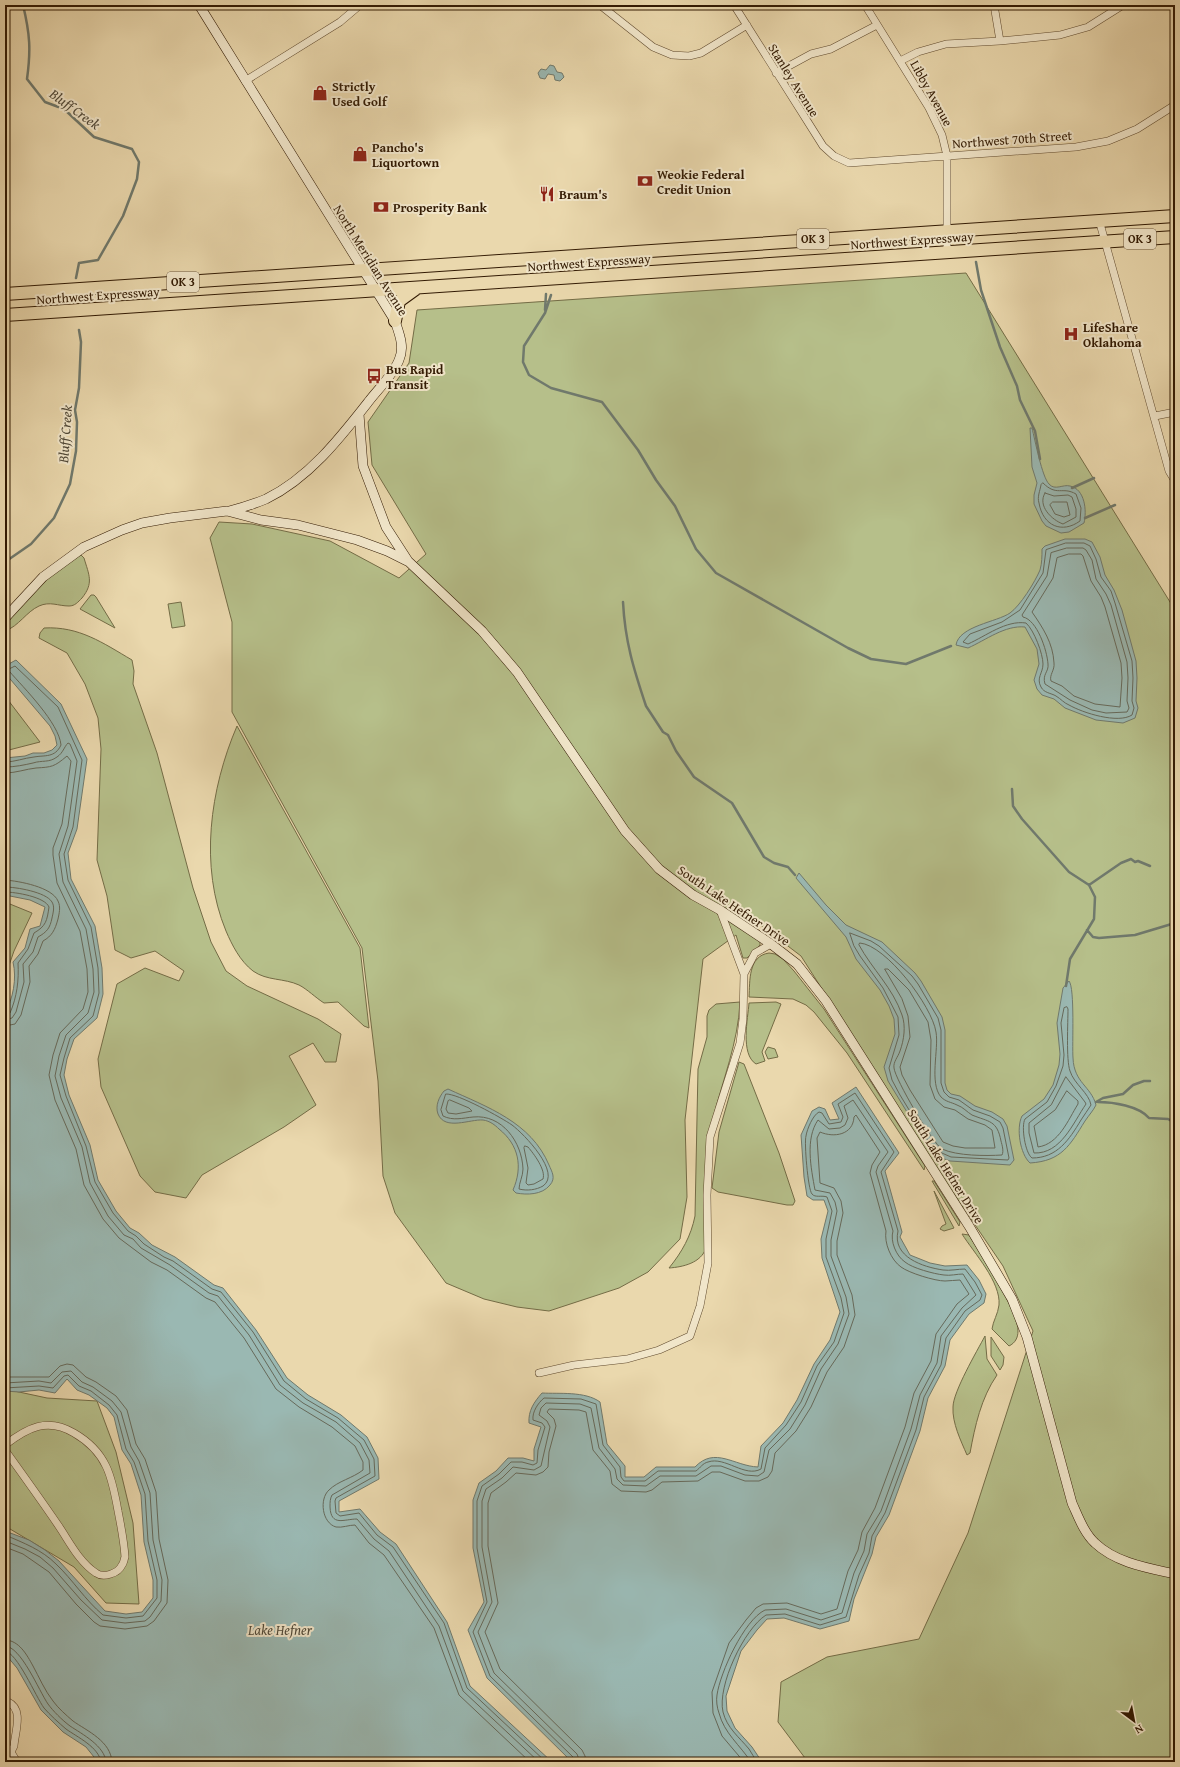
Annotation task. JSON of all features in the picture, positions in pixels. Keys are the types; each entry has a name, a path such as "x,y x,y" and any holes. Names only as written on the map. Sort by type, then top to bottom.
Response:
{"highway":[{"name":"Northwest Expressway","path":"5,294 946,230 1175,216"},
{"name":"Northwest Expressway","path":"5,315 1175,237"},
{"path":"679,248 680,270"},
{"path":"395,321 399,301 418,288"}],"street":[{"name":"North Meridian Avenue","path":"198,5 395,321 402,339 400,359 359,414 325,453 298,478 266,499 227,511"},
{"path":"245,80 340,22 360,5"},
{"path":"600,5 653,47 672,55 689,56 701,53 747,25"},
{"name":"Stanley Avenue","path":"734,5 823,146 834,156 842,159"},
{"name":"Libby Avenue","path":"865,5 936,120 947,156 947,251"},
{"path":"994,5 1000,41"},
{"path":"900,61 918,52 946,44 1000,41 1060,35 1088,26 1111,8 1123,5"},
{"path":"776,73 811,54 831,49 877,24"},
{"name":"Northwest 70th Street","path":"842,159 849,163 1076,147 1108,142 1136,129 1175,105"},
{"path":"1099,220 1104,242 1155,416 1169,471 1175,481"},
{"path":"1155,416 1175,412"},
{"path":"359,414 363,466 386,527 409,562"},
{"name":"South Lake Hefner Drive","path":"5,618 43,577 73,554 103,538 142,523 170,518 227,511 261,520 322,529 387,551 409,562 482,631 517,672 625,831 659,869 693,895 720,910 771,944 797,964 826,1001 1005,1286 1018,1313 1027,1337 1072,1503 1080,1523 1094,1542 1114,1557 1175,1574"},
{"path":"539,1373 574,1365 627,1359 659,1350 690,1336 700,1306 708,1263 707,1195 710,1137 740,1043 743,1019 744,974 720,910"},
{"path":"744,974 755,953 771,944"},
{"path":"5,1445 30,1428 44,1425 69,1430 92,1446 104,1462 113,1483 125,1557 122,1566 118,1570 103,1575 97,1574 78,1556 41,1499 5,1450"},
{"path":"5,1704 8,1702 14,1705 17,1710 14,1746 11,1752"},
{"path":"5,1746 18,1762"}],"green space":[{"path":"966,273 1175,610 1175,1762 808,1762 778,1722 781,1682 827,1657 919,1639 968,1533 1033,1331 1003,1266 937,1169 801,956 755,921 743,930 760,942 760,945 747,958 743,958 736,935 703,959 685,1120 687,1197 680,1239 648,1272 619,1288 549,1311 517,1307 484,1299 446,1283 395,1213 383,1176 378,1081 362,948 232,712 232,622 210,538 219,522 252,524 330,541 399,578 426,554 372,465 368,422 409,363 417,310"},
{"path":"81,555 84,558 89,583 86,593 75,605 65,606 50,604 39,606 10,629 5,631 5,625 40,586 61,567"},
{"path":"91,595 96,597 115,628 80,609"},
{"path":"181,602 185,626 172,628 168,604"},
{"path":"44,628 57,628 80,633 101,642 132,660 134,671 133,684 157,753 193,888 211,942 226,971 247,986 318,1019 341,1034 336,1062 325,1062 313,1043 289,1056 316,1105 284,1127 202,1175 186,1198 155,1192 140,1176 101,1087 98,1059 117,984 145,968 179,981 184,971 155,951 131,958 115,950 107,896 97,860 101,749 98,718 85,684 67,653 39,638 40,633"},
{"path":"5,696 40,742 5,751"},
{"path":"237,726 360,948 369,1028 364,1026 338,1002 324,1003 299,985 270,978 253,971 240,958 226,931 218,906 213,880 210,854 211,828 220,775"},
{"path":"5,902 32,913 14,951 5,977"},
{"path":"769,953 775,954 783,959 824,1009 925,1166 924,1170 847,1053 814,1012 806,1005 793,999 749,997 750,977 754,964 762,955"},
{"path":"740,1002 739,1017 730,1061 713,1118 707,1150 705,1183 706,1248 704,1253 696,1261 680,1267 669,1268 685,1244 695,1216 698,1069 707,1037 707,1016 709,1010 716,1004"},
{"path":"776,1002 781,1004 762,1052 765,1061 756,1064 751,1059 746,1044 749,1003"},
{"path":"768,1047 775,1049 778,1057 768,1059 765,1052"},
{"path":"739,1062 744,1064 779,1153 795,1201 793,1205 718,1192 712,1188 719,1132"},
{"path":"932,1181 934,1181 960,1222 959,1226"},
{"path":"934,1191 954,1228 944,1231 940,1229 946,1224"},
{"path":"962,1234 969,1235 1006,1297 1017,1322 1017,1338 1009,1346 992,1329 999,1305 996,1287 986,1268"},
{"path":"985,1336 987,1359 997,1375 991,1384 983,1403 970,1453 967,1455 955,1426 953,1413 954,1400 971,1361"},
{"path":"991,1337 1004,1357 1003,1365 1000,1370 991,1356"},
{"path":"5,1389 47,1398 97,1401 116,1452 133,1523 139,1604 106,1603 74,1567 5,1526"}],"water":[{"path":"550,65 554,66 557,72 562,73 564,77 560,81 555,80 554,75 548,74 545,79 540,78 538,73 541,69 546,70"},
{"path":"1030,428 1032,428 1046,480 1051,486 1054,487 1070,486 1075,488 1079,491 1084,501 1084,523 1069,532 1061,533 1046,526 1034,504 1034,495 1037,483 1032,467"},
{"path":"1065,539 1085,539 1092,542 1100,557 1105,575 1114,590 1122,610 1136,661 1136,701 1138,708 1135,718 1123,723 1096,720 1065,708 1054,699 1042,695 1037,689 1034,680 1039,664 1037,649 1025,627 1010,628 968,648 956,645 964,633 979,625 1004,616 1014,610 1038,575 1041,565 1042,549 1045,546"},
{"name":"Lake Hefner","path":"16,660 61,704 87,759 77,829 68,853 71,879 95,926 102,968 103,994 97,1018 74,1039 67,1059 64,1075 69,1095 90,1145 98,1180 116,1211 130,1228 139,1233 152,1245 175,1257 214,1285 223,1288 256,1330 287,1378 308,1395 341,1415 367,1437 378,1458 379,1479 339,1501 339,1512 360,1509 380,1532 396,1544 447,1622 470,1686 552,1762 98,1762 86,1747 63,1732 41,1710 17,1668 5,1655 5,1531 29,1540 59,1561 105,1611 126,1614 142,1612 153,1598 153,1580 144,1542 141,1495 131,1464 122,1450 114,1417 107,1408 89,1395 77,1390 67,1379 55,1393 39,1390 19,1392 5,1391 5,1014 14,988 15,975 13,962 25,948 30,929 40,926 45,907 30,900 5,895 5,758 25,756 33,753 44,753 52,750 57,745 55,736 50,726 5,673 5,666"},
{"path":"799,873 826,905 846,925 882,942 915,973 921,981 942,1017 945,1030 945,1083 947,1090 951,1094 960,1096 975,1106 992,1112 1003,1119 1007,1126 1014,1160 1010,1165 950,1161 932,1153 888,1081 884,1067 895,1034 894,1019 889,1006 880,990 856,959 846,937 796,878"},
{"path":"1069,981 1072,994 1074,1066 1079,1079 1094,1099 1096,1105 1075,1137 1064,1150 1050,1159 1030,1163 1021,1147 1019,1134 1020,1121 1022,1116 1044,1099 1053,1085 1059,1065 1060,1054 1057,1023 1063,988"},
{"path":"856,1087 899,1153 885,1171 902,1232 900,1237 910,1255 930,1263 945,1266 967,1265 979,1280 986,1294 984,1303 969,1314 950,1340 945,1366 928,1398 920,1431 889,1515 876,1537 872,1554 854,1599 849,1621 820,1629 784,1618 767,1619 741,1651 726,1696 727,1711 735,1728 752,1747 762,1762 572,1762 487,1678 468,1630 484,1602 473,1548 473,1500 479,1483 496,1471 508,1458 523,1458 534,1461 534,1449 541,1427 529,1423 529,1415 536,1400 542,1393 564,1393 587,1396 600,1402 607,1444 625,1466 625,1477 644,1477 656,1467 695,1467 702,1461 710,1458 725,1459 758,1467 761,1446 783,1423 797,1400 814,1364 830,1340 840,1312 822,1258 821,1239 828,1211 824,1200 813,1200 807,1196 801,1135 812,1111 819,1107 825,1109 830,1120 839,1119 832,1103"},
{"path":"448,1089 478,1102 506,1118 531,1138 541,1150 551,1170 553,1180 550,1185 543,1191 539,1192 529,1194 516,1193 513,1190 518,1173 518,1165 515,1149 511,1142 506,1135 488,1121 478,1120 452,1123 441,1119 437,1111 437,1105 442,1093"}],"pier":[{"path":"484,1676 570,1762 485,1679"}],"waterway":[{"name":"Bluff Creek","path":"23,5 29,42 27,79 45,102 64,109 94,137 132,149 139,162 137,179 123,216 98,260 79,263 76,278"},
{"path":"976,262 981,290 1000,347 1017,386 1020,400 1035,431 1040,459"},
{"path":"545,310 546,294"},
{"path":"551,295 545,313 524,346 523,362 529,375 551,388 602,402 638,450 656,480 675,506 696,549 716,573 848,648 871,659 906,664 951,646"},
{"name":"Bluff Creek","path":"5,562 31,544 54,518 70,484 76,451 77,422 75,410 79,388 81,342 79,330"},
{"path":"1072,488 1094,478"},
{"path":"1085,518 1115,505"},
{"path":"623,602 631,656 646,706 663,732 668,735 676,751 694,777 732,803 764,857 774,863 788,867 795,875"},
{"path":"5,647 9,664"},
{"path":"1012,789 1013,806 1022,819 1069,872 1089,885 1095,897 1094,919 1070,959 1066,986"},
{"path":"1089,885 1121,863 1131,859 1135,862 1138,861 1150,866"},
{"path":"1087,930 1093,937 1099,938 1135,935 1175,923"},
{"path":"1096,1102 1103,1098 1123,1094 1133,1085 1144,1081 1150,1081"},
{"path":"1098,1102 1125,1106 1139,1110 1149,1118 1168,1119 1175,1123"}],"place":[{"name":"Strictly Used Golf","path":"320,93"},
{"name":"Pancho's Liquortown","path":"360,154"},
{"name":"Weokie Federal Credit Union","path":"645,181"},
{"name":"Braum's","path":"547,194"},
{"name":"Prosperity Bank","path":"381,207"},
{"name":"LifeShare Oklahoma","path":"1071,334"},
{"name":"Bus Rapid Transit","path":"374,376"}]}
